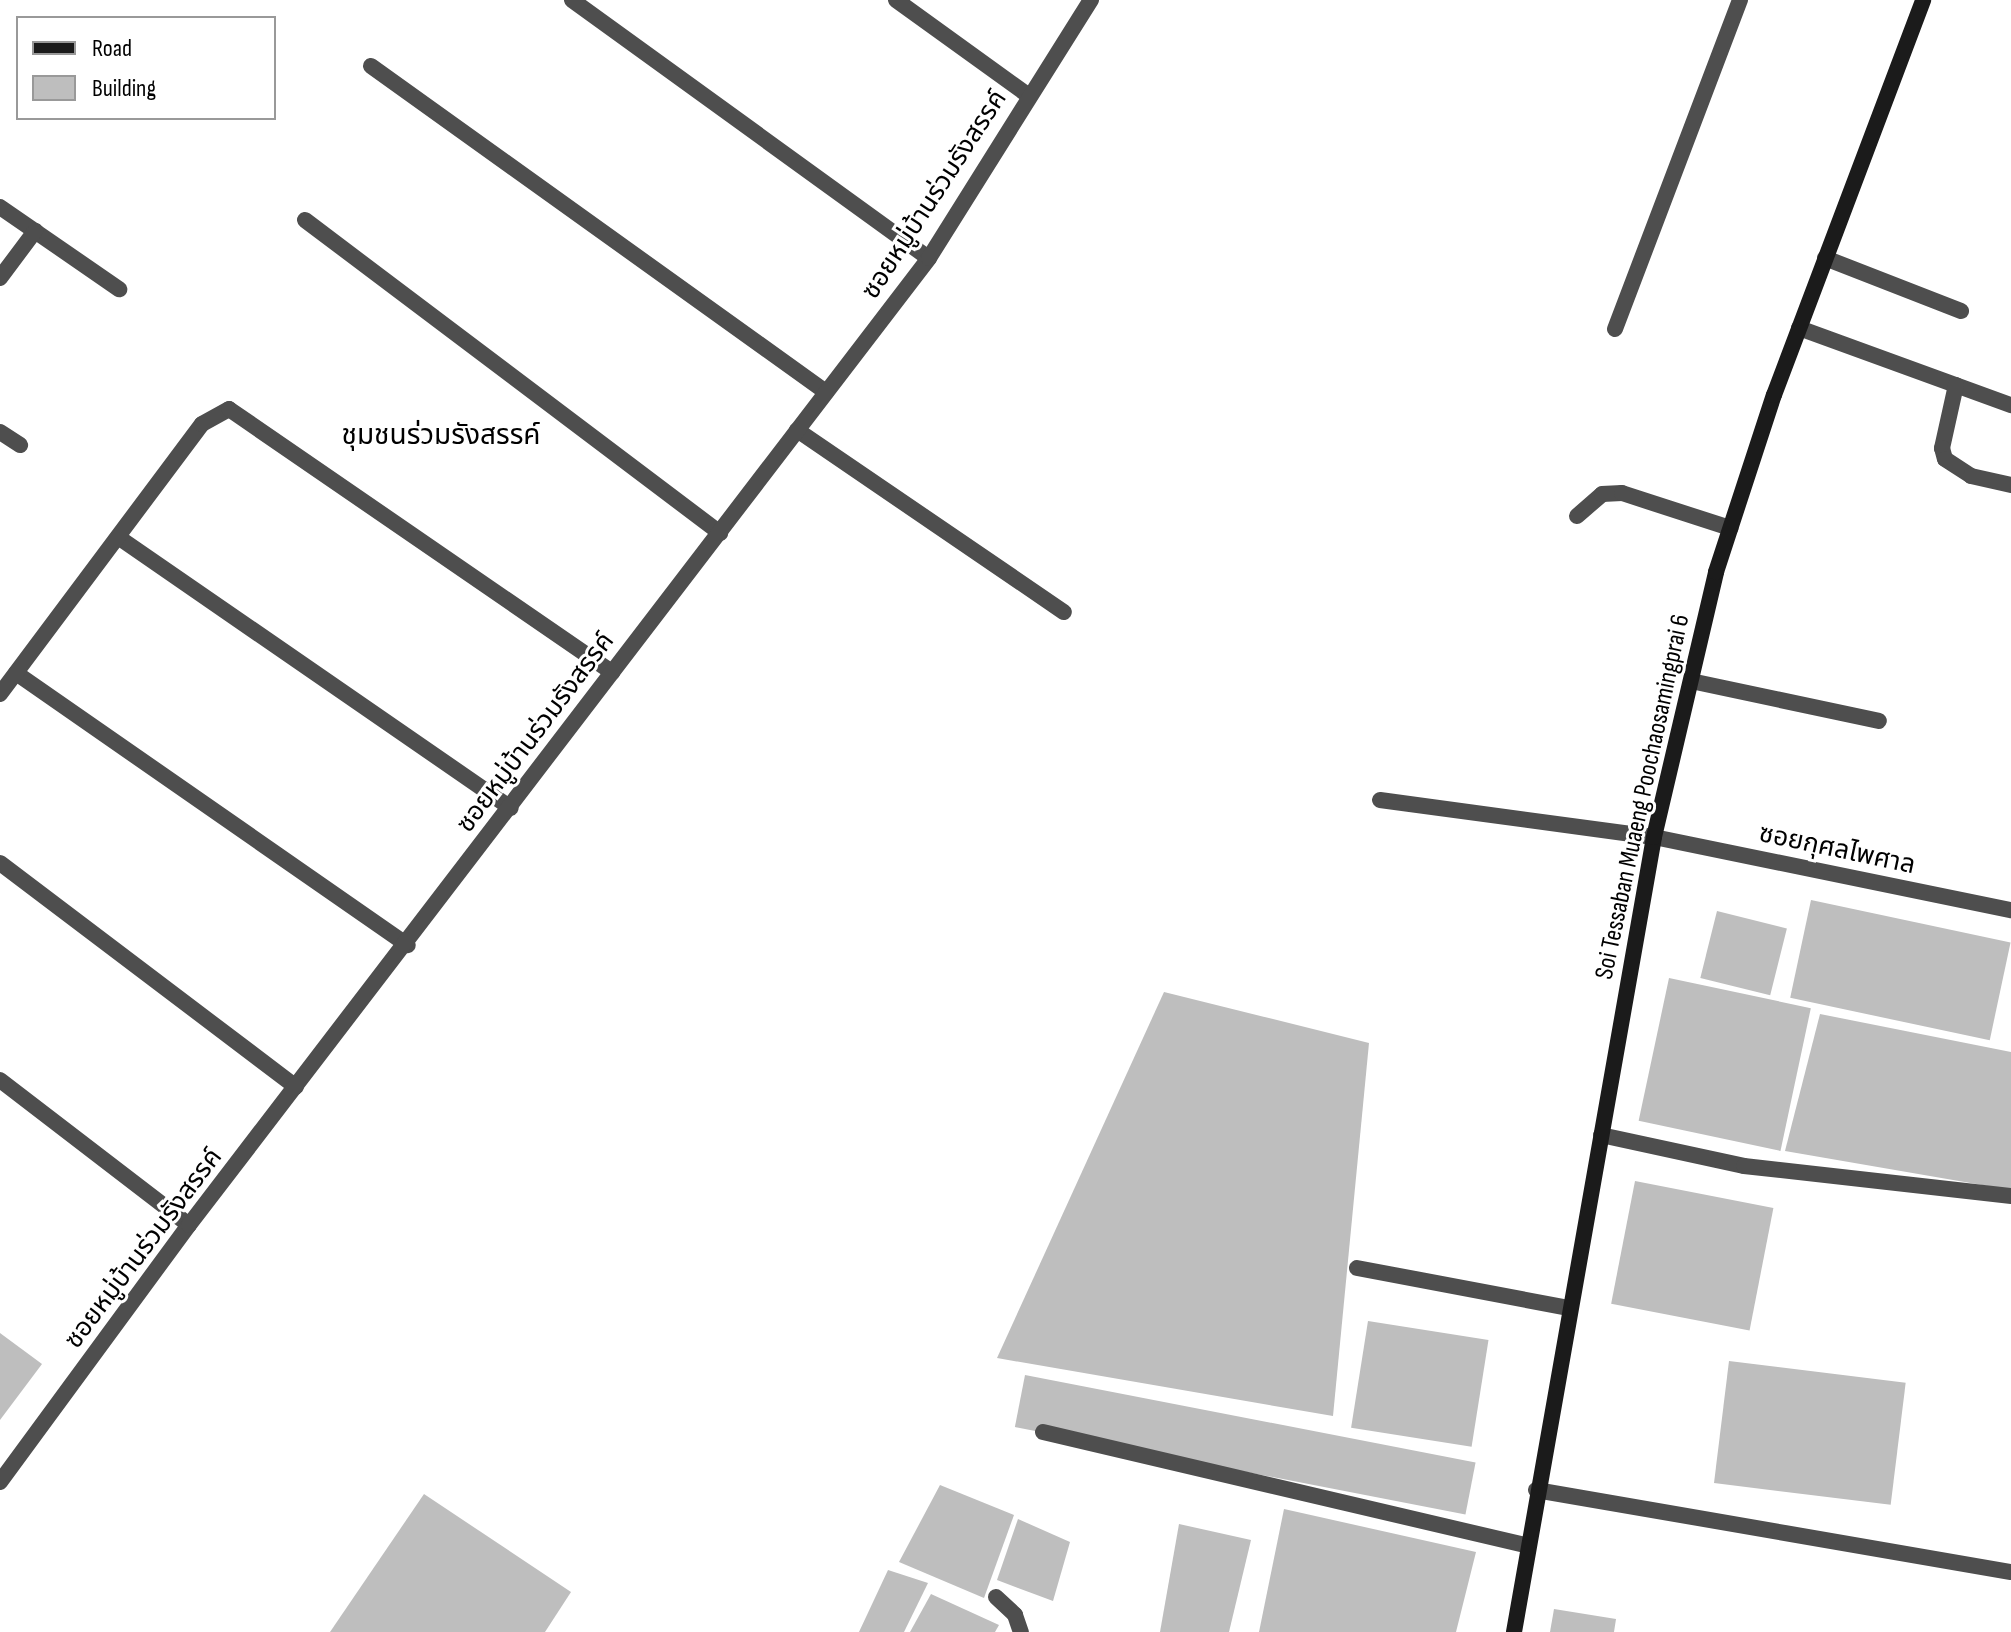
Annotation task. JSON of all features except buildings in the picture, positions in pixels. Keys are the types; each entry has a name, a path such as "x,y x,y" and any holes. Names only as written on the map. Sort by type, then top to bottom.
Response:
{"street":[{"path":"572,0 929,258"},
{"path":"896,0 1029,96"},
{"name":"ซอยหมู่บ้านร่วมรังสรรค์","path":"0,1482 189,1225 408,945 612,672 929,258 1091,0"},
{"path":"1615,329 1740,0"},
{"name":"Soi Tessaban Muaeng Poochaosamingprai 6","path":"1514,1632 1526,1545 1654,837 1691,681 1730,528 1799,328 1923,0"},
{"path":"371,66 826,392"},
{"path":"0,207 119,289"},
{"path":"305,220 720,533"},
{"path":"0,278 35,231"},
{"path":"1825,258 1961,311"},
{"path":"1799,328 2011,405"},
{"path":"1956,385 1942,448 1945,459 1971,476 2011,485"},
{"path":"0,694 202,424 229,409 612,672"},
{"path":"797,430 1064,612"},
{"path":"0,432 20,445"},
{"path":"1577,516 1602,494 1622,493 1730,528"},
{"path":"118,537 511,808"},
{"path":"16,673 408,945"},
{"path":"1691,681 1879,721"},
{"name":"ซอยกุศลไพศาล","path":"1380,800 1654,837 2011,910"},
{"path":"0,863 296,1087"},
{"path":"0,1080 189,1225"},
{"path":"1601,1135 1744,1166 2011,1196"},
{"path":"1357,1268 1569,1308"},
{"path":"1043,1432 1526,1545"},
{"path":"1536,1490 2011,1572"},
{"path":"996,1597 1015,1615 1021,1632"}],"district":[{"name":"ชุมชนร่วมรังสรรค์","path":"441,436"}]}
